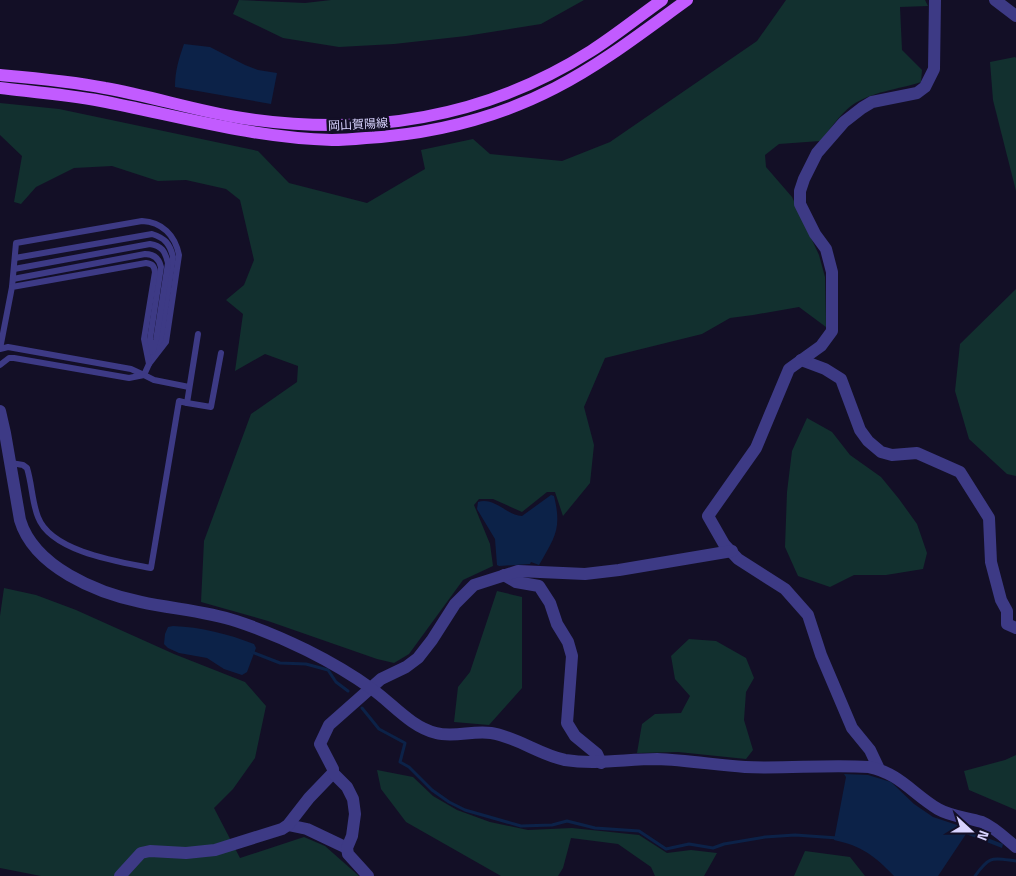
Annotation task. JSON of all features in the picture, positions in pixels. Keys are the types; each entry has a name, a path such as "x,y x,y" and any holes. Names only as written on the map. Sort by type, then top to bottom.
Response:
{"main road":[{"name":"岡山賀陽線","path":"0,75 38,78 105,88 250,119 288,124 333,126 384,124 420,119 453,111 500,96 548,75 591,51 662,0"},
{"name":"岡山賀陽線","path":"0,88 100,101 236,129 285,136 333,140 386,137 424,132 462,123 506,109 554,89 598,64 687,0"}],"street":[{"path":"879,768 870,750 852,728 821,655 808,615 785,589 738,559 724,544 708,516 756,448 789,369 821,346 832,331 832,272 826,249 815,234 800,204 800,191 804,178 817,153 844,122 862,108 872,102 917,93 925,87 934,69 935,0"},
{"path":"995,0 1016,16"},
{"path":"802,360 825,369 841,379 860,430 868,441 881,452 892,455 917,453 960,472 988,518 991,562 1001,600 1007,611 1007,624 1016,628"},
{"path":"0,412 23,530 35,549 54,565 91,585 139,602 218,616 246,625 303,649 371,688 418,726 437,734 493,733 562,759 587,763 660,759 746,767 862,766 879,768 895,776 935,807 948,814 984,823 1016,847"},
{"path":"120,876 141,853 150,850 200,853 282,829 288,825 332,773 333,769 320,744 324,732 329,725 381,680 406,667 418,658 455,604 474,585 518,571 585,574 732,552"},
{"path":"504,575 516,582 539,586 550,603 557,624 568,642 572,656 567,723 575,736 597,754 600,763"},
{"path":"332,773 347,787 353,799 355,814 352,836 347,848 348,854 368,876"},
{"path":"288,825 307,829 347,848"}],"lane":[{"path":"144,375 128,378 14,358 3,363 0,349 12,287 16,243 142,221 151,221 166,229 178,246 179,255 166,342 149,364"},
{"path":"15,258 152,234 166,241 171,248 173,257 161,340 144,375"},
{"path":"14,269 150,244 162,248 168,263 156,340 149,364"},
{"path":"13,279 145,254 155,257 159,260 161,267 150,339 149,364"},
{"path":"12,287 131,265 151,264 154,266 155,272 144,339 149,364"},
{"path":"186,403 198,334"},
{"path":"0,349 8,347 17,348 131,369 154,380 189,387"},
{"path":"11,463 22,464 27,468 38,518 48,532 62,542 84,552 106,559 151,568 179,401 211,407 221,353"}],"green space":[{"path":"239,0 305,3 331,0 584,0 541,24 466,36 394,44 339,47 283,38 233,14"},
{"path":"786,0 925,0 928,6 900,7 902,50 922,70 921,82 876,94 859,101 843,113 820,141 779,144 765,155 766,167 792,197 819,255 825,277 826,327 799,307 730,318 702,334 605,358 584,407 594,445 590,483 563,516 555,492 547,492 522,512 493,499 479,499 474,505 490,544 493,566 463,580 409,654 394,663 377,659 268,621 201,602 204,541 251,414 297,382 298,366 265,354 235,371 243,314 226,300 244,285 254,260 240,200 226,189 186,180 158,181 112,166 74,168 36,187 21,204 14,202 22,156 0,135 0,103 59,109 258,151 289,183 367,203 425,169 421,150 473,139 490,154 562,161 610,142 757,41"},
{"path":"1015,57 1016,191 993,100 990,62"},
{"path":"1016,289 1016,476 1007,474 969,439 955,391 960,344"},
{"path":"807,418 832,432 850,455 881,477 899,499 917,524 927,553 923,569 886,575 854,575 830,587 798,576 785,547 787,492 792,451"},
{"path":"4,588 36,595 76,610 174,654 245,682 266,706 255,758 233,789 214,808 240,858 304,837 325,846 359,876 41,876 0,868 0,616"},
{"path":"497,591 522,597 522,688 489,725 454,722 458,687 470,672"},
{"path":"689,639 716,641 746,658 754,678 746,692 744,720 753,750 746,759 678,752 637,753 642,724 655,714 681,713 690,696 675,679 671,656"},
{"path":"1016,755 1016,810 969,790 964,771 1005,760"},
{"path":"377,770 413,777 433,796 457,810 490,822 528,830 572,828 639,835 667,853 691,850 717,853 704,876 655,876 651,867 618,844 571,838 563,868 558,876 501,876 406,822 381,789"},
{"path":"805,851 850,857 865,876 794,876"}],"water":[{"path":"184,44 210,47 245,65 258,70 277,73 271,104 175,87 178,65"},
{"path":"551,495 554,496 556,507 556,532 539,565 531,562 530,564 497,565 495,539 477,509 478,502 490,502 511,513 522,516"},
{"path":"173,626 214,632 254,644 256,648 247,672 242,675 224,669 207,658 179,653 168,648 164,644 165,634 168,627"},
{"path":"844,774 868,775 891,782 914,804 933,817 970,827 990,839 1003,844 1002,848 966,834 938,876 894,876 867,853 853,845 834,840 846,777"}],"waterway":[{"path":"252,652 280,663 306,664 328,670 336,682 348,691"},
{"path":"362,708 379,729 405,743 400,762 409,767 432,790 465,810 521,826 552,825 567,821 595,828 639,831 666,849 689,844 713,848 724,844 765,837 795,835 838,838"},
{"path":"975,876 988,861 996,859 1016,861"}]}
